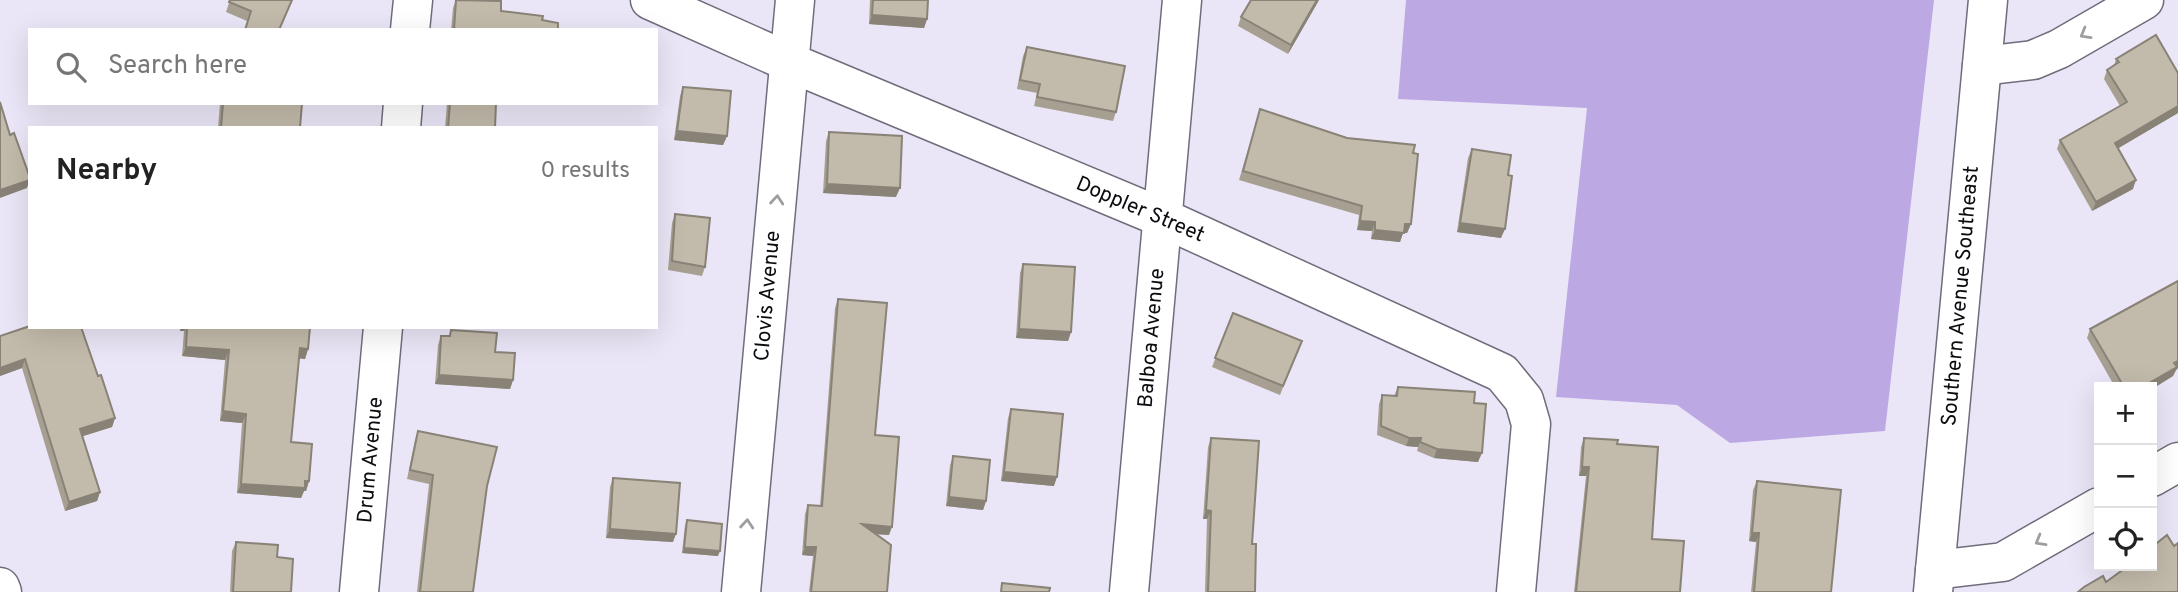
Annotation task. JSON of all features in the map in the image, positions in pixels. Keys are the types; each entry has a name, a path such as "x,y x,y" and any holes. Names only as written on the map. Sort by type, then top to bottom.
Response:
{"street":[{"path":"410,28 412,0"},
{"name":"Doppler Street","path":"650,0 789,62 1163,218 1502,373 1515,385 1529,411 1531,424 1516,592"},
{"name":"Clovis Avenue","path":"741,592 795,0"},
{"name":"Balboa Avenue","path":"1129,592 1182,0"},
{"name":"Southern Avenue Southeast","path":"1934,581 1988,0"},
{"path":"1982,66 2032,60 2059,49 2144,0"},
{"path":"401,126 403,105"},
{"name":"Drum Avenue","path":"359,592 383,329"},
{"path":"2157,474 2178,462"},
{"path":"1934,581 2003,562 2097,508"},
{"path":"0,587 2,592"}],"shaded area":[{"path":"1406,0 1934,0 1885,431 1730,443 1677,405 1556,397 1587,108 1398,99"}],"building":[{"path":"292,0 280,28 246,28 251,11 229,2"},
{"path":"456,0 501,1 501,11 543,16 542,20 558,23 558,28 454,28"},
{"path":"873,0 928,0 927,19 872,15"},
{"path":"1251,0 1317,0 1291,45 1241,17"},
{"path":"2156,35 2178,73 2178,106 2115,143 2136,180 2096,202 2060,140 2127,102 2107,70 2119,62 2116,59"},
{"path":"1027,47 1125,66 1116,112 1037,97 1040,84 1020,80"},
{"path":"683,87 731,91 727,136 677,131"},
{"path":"0,102 10,135 14,133 28,172 28,181 0,190"},
{"path":"223,105 302,105 300,126 221,126"},
{"path":"450,105 496,105 495,126 448,126"},
{"path":"1260,109 1347,138 1415,145 1413,153 1418,154 1411,224 1405,224 1404,233 1375,230 1375,222 1360,221 1362,206 1243,171"},
{"path":"829,132 902,136 900,188 827,184"},
{"path":"1472,149 1511,155 1508,175 1512,176 1505,229 1460,223"},
{"path":"675,214 710,218 705,267 672,261"},
{"path":"1023,264 1075,267 1071,332 1019,329"},
{"path":"2178,281 2178,361 2174,363 2177,367 2151,382 2121,382 2090,329"},
{"path":"838,299 887,303 875,435 899,437 892,527 862,524 891,545 887,592 811,592 816,547 805,547 808,505 822,506"},
{"path":"1233,313 1302,341 1283,386 1215,358"},
{"path":"28,327 28,329 82,329 115,418 80,429 100,492 69,502 25,359 0,368 0,336"},
{"path":"187,329 310,329 308,349 300,348 291,442 312,444 309,481 305,481 305,488 241,484 246,414 223,411 229,350 186,347"},
{"path":"451,330 497,333 495,352 515,353 513,380 439,375 441,336 450,336"},
{"path":"1398,387 1475,392 1474,403 1486,404 1482,453 1437,449 1420,442 1421,438 1409,438 1381,426 1382,395 1397,396"},
{"path":"1011,409 1063,414 1057,477 1004,472"},
{"path":"418,431 497,447 487,486 473,592 420,592 433,475 410,470"},
{"path":"1211,438 1259,441 1252,544 1256,544 1255,592 1208,592 1211,511 1206,510"},
{"path":"1584,438 1618,440 1617,444 1658,447 1652,539 1684,541 1680,592 1576,592 1589,467 1582,467"},
{"path":"953,456 990,460 986,501 949,497"},
{"path":"613,478 680,483 676,534 610,529"},
{"path":"1757,481 1841,490 1831,592 1754,592 1759,533 1752,533"},
{"path":"687,520 722,524 720,551 684,548"},
{"path":"2167,535 2174,546 2178,543 2178,592 2078,592 2103,576 2106,582 2121,571 2157,571 2157,543"},
{"path":"236,542 278,545 277,557 293,559 291,592 233,592"},
{"path":"1002,583 1050,588 1049,592 1001,592"}]}
